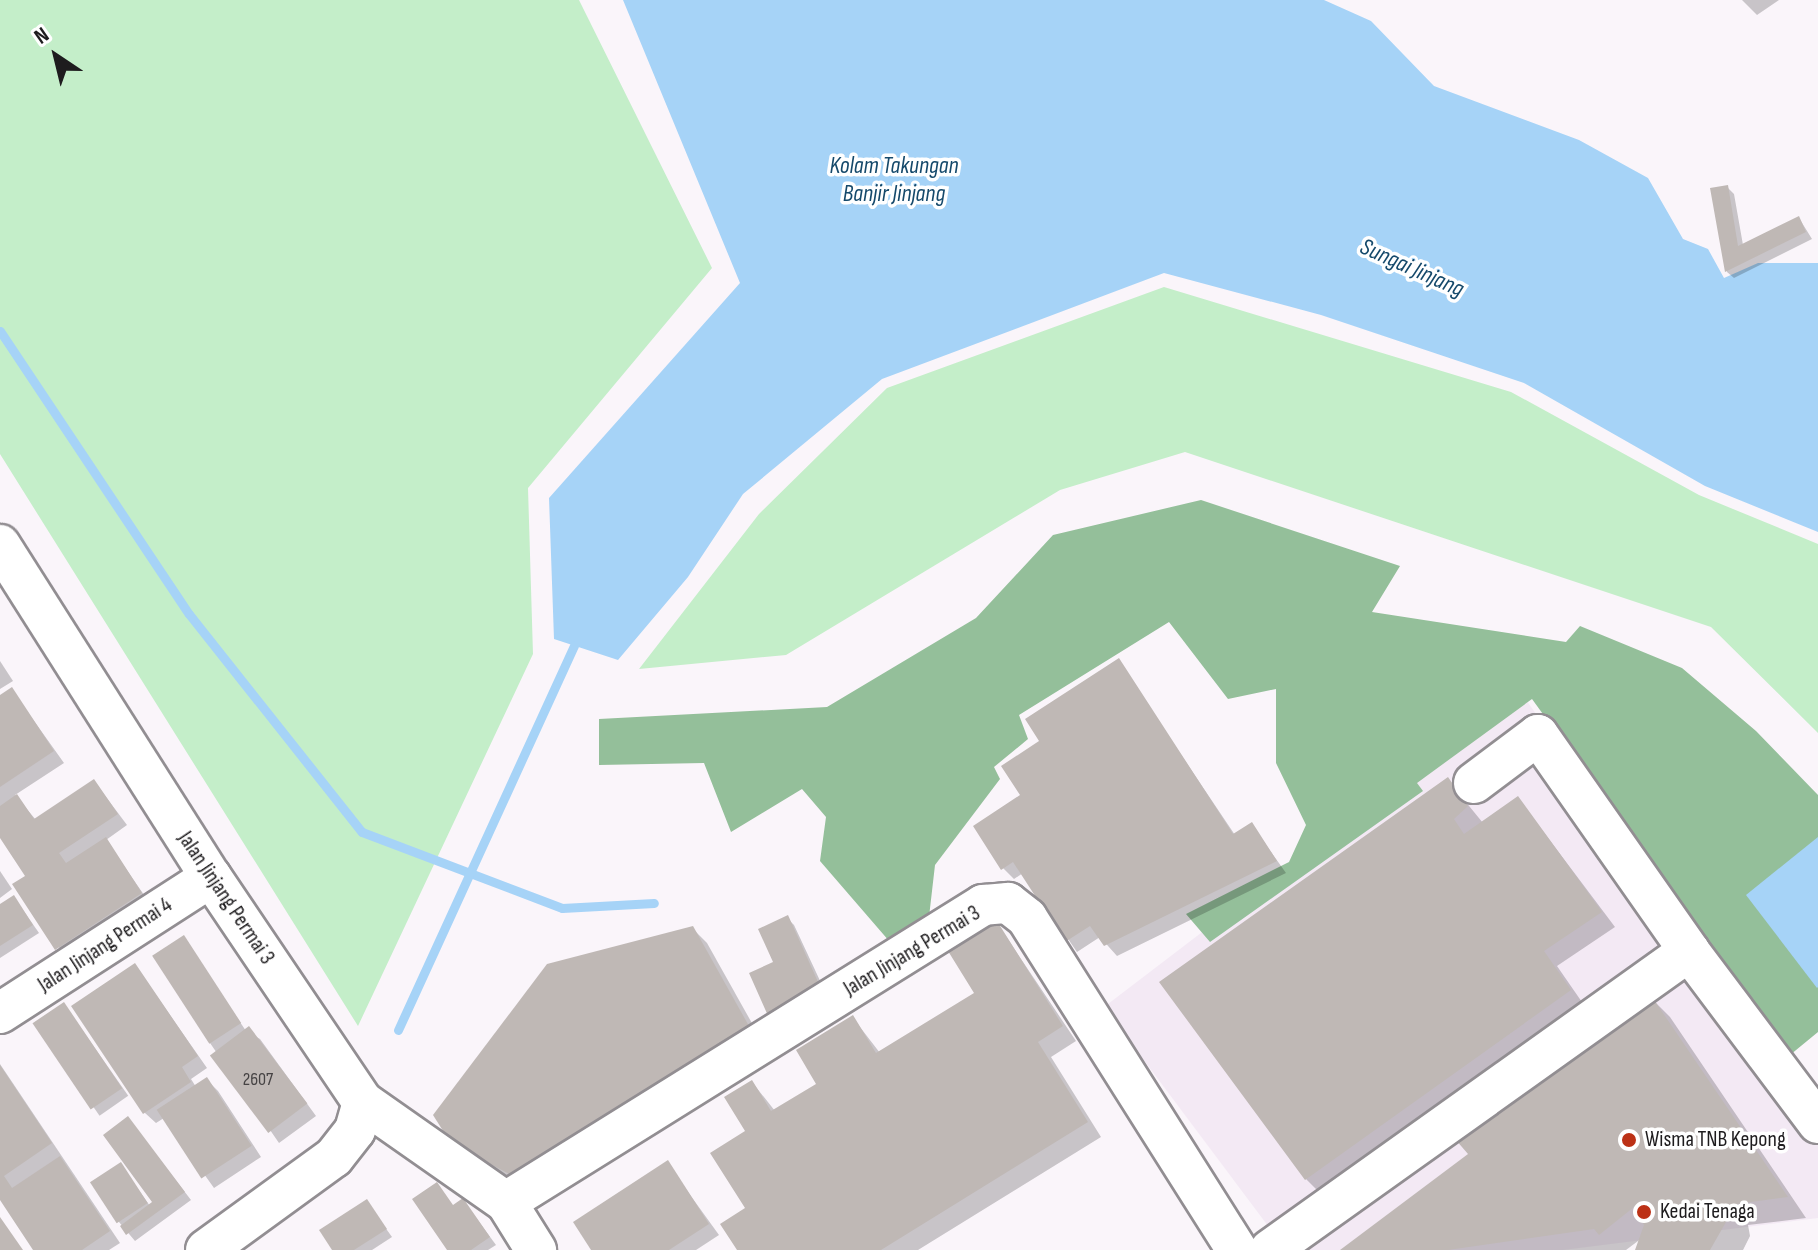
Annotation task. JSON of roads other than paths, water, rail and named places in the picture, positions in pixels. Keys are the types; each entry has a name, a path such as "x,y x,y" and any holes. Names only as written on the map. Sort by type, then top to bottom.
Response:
{"street":[{"name":"Jalan Jinjang Permai 3","path":"0,545 211,877 363,1102 506,1202 536,1250"},
{"path":"1474,783 1538,735 1769,1099"},
{"name":"Jalan Jinjang Permai 4","path":"0,1013 211,877"},
{"name":"Jalan Jinjang Permai 3","path":"506,1202 983,905 1008,903 1027,918 1237,1250"},
{"path":"1677,958 1818,1123"},
{"path":"1270,1250 1677,958"},
{"path":"206,1250 334,1157 355,1130 363,1102"}],"water":[{"name":"Kolam Takungan Banjir Jinjang","path":"623,0 1324,0 1371,21 1434,86 1579,140 1648,178 1683,239 1708,249 1724,278 1758,263 1818,263 1818,532 1705,486 1524,383 1321,315 1164,273 882,379 743,494 688,577 618,660 554,639 549,498 740,283"},
{"path":"1818,837 1818,987 1817,988 1746,895"}],"waterway":[{"path":"0,331 189,614 362,832 562,908 654,903"},
{"path":"398,1030 574,645"}],"place":[{"name":"Wisma TNB Kepong","path":"1629,1140"},
{"name":"Kedai Tenaga","path":"1644,1212"}],"water label":[{"name":"Sungai Jinjang","path":"1412,268"}]}
